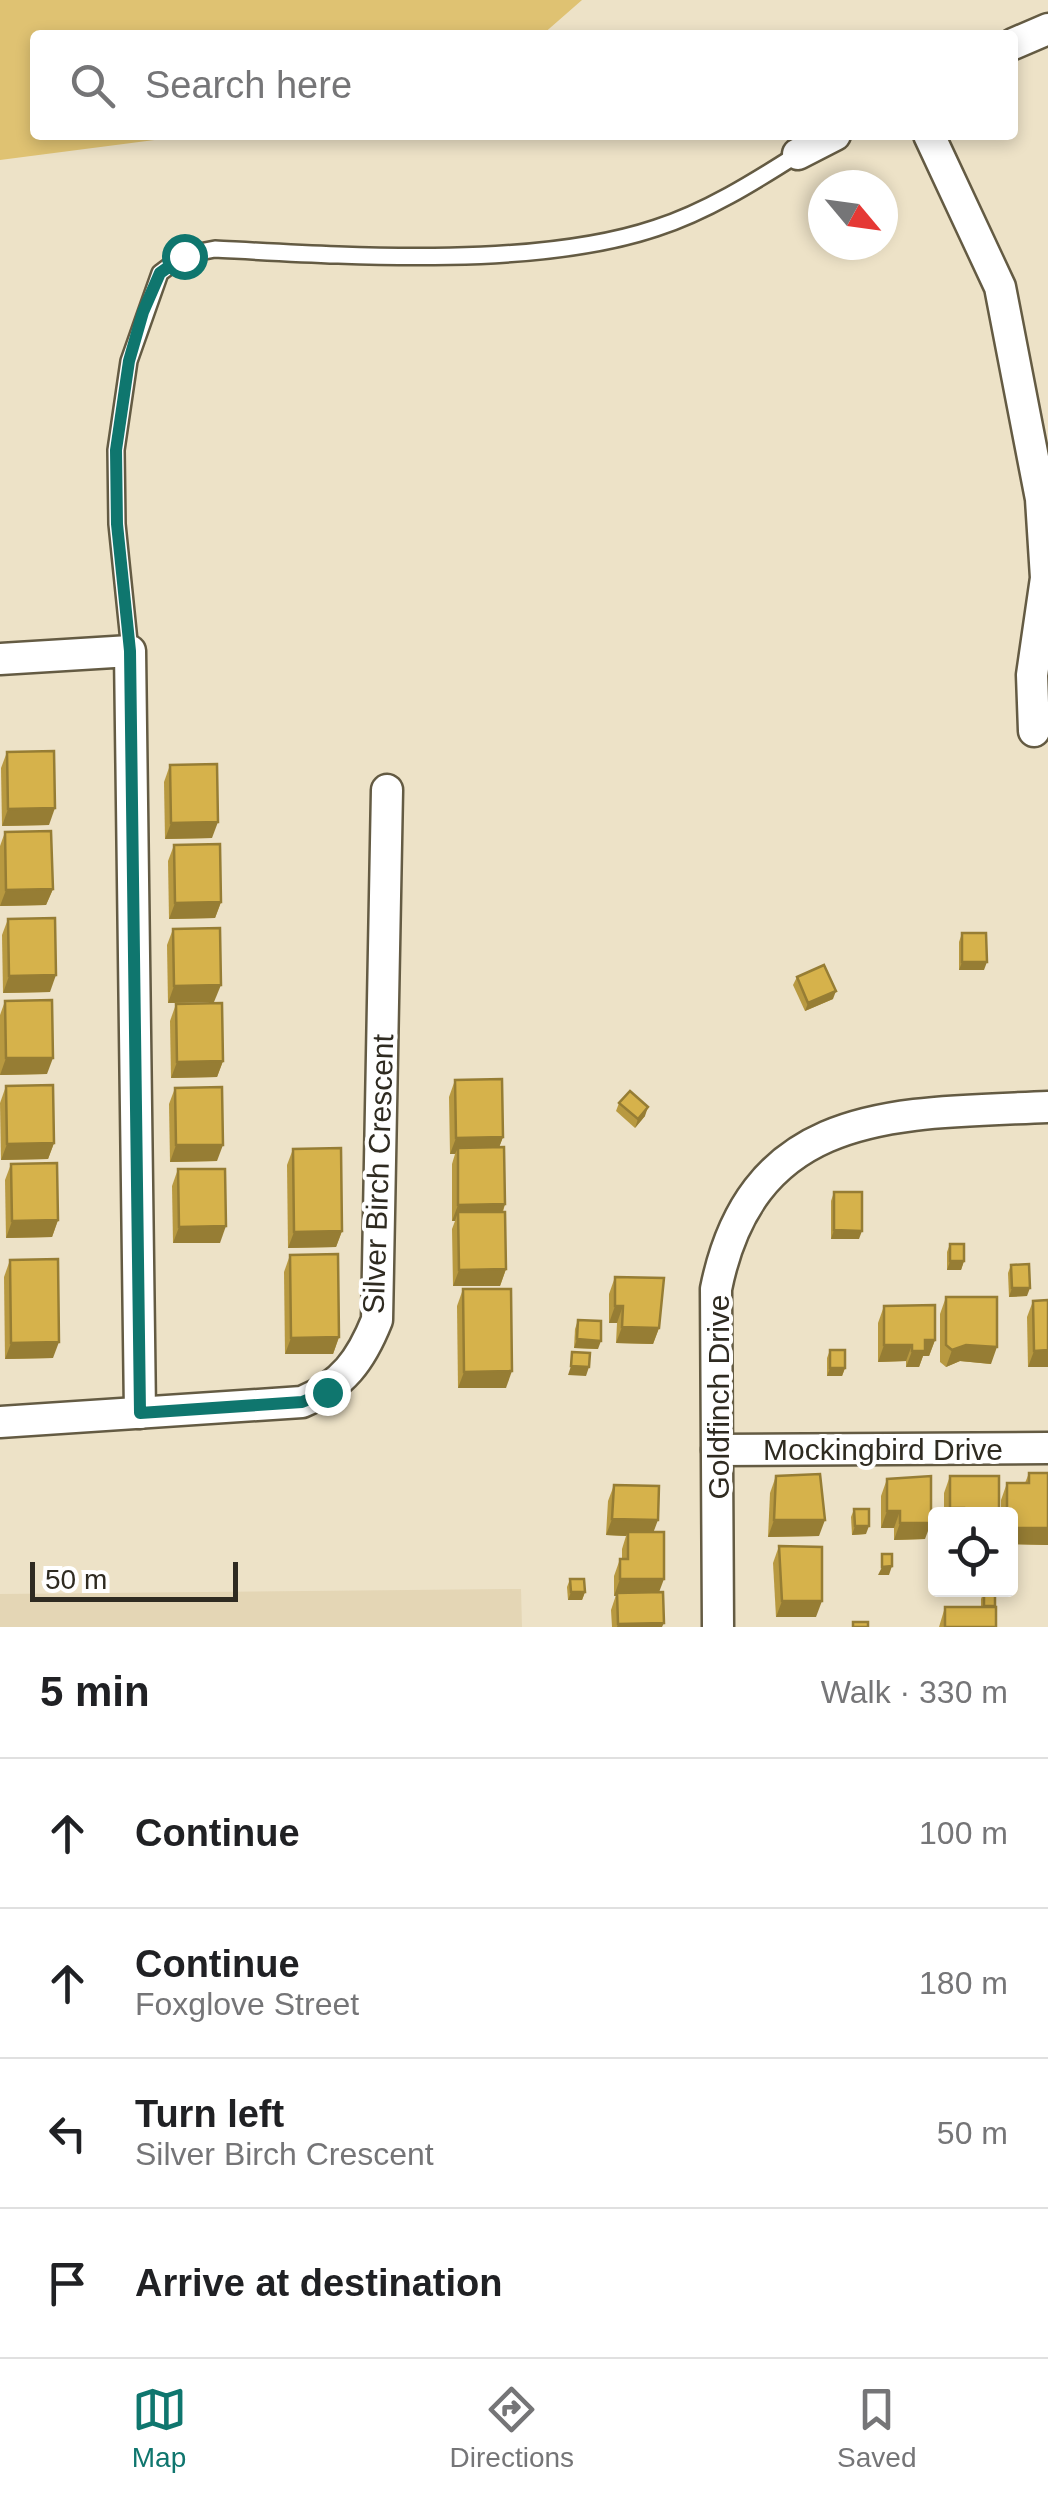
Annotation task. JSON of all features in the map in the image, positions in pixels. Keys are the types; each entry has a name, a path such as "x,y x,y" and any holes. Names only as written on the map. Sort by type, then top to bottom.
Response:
{"street":[{"path":"1018,42 1048,29"},
{"path":"798,154 825,140"},
{"path":"931,140 1000,288 1037,476 1047,552 1032,675 1034,731"},
{"path":"0,659 130,651 140,1413"},
{"name":"Silver Birch Crescent","path":"0,1422 302,1402 327,1392 348,1376 377,1320 387,790"},
{"name":"Goldfinch Drive","path":"718,1627 716,1288 742,1214 777,1170 822,1138 865,1121 915,1113 1048,1107"},
{"name":"Mockingbird Drive","path":"717,1450 1048,1448"}],"lane":[{"path":"130,651 117,524 116,450 129,361 160,273 184,256 215,249 433,255 588,243 656,228 716,202 798,154"}],"shaded area":[{"path":"0,0 582,0 548,30 30,30 30,140 154,140 0,160"},
{"path":"521,1589 522,1627 0,1627 0,1594"}],"building":[{"path":"54,751 55,808 8,809 7,752"},
{"path":"217,764 218,822 171,823 170,765"},
{"path":"51,831 53,889 6,890 5,832"},
{"path":"220,844 221,902 175,903 174,845"},
{"path":"55,918 56,975 9,976 8,919"},
{"path":"220,928 221,985 174,986 173,929"},
{"path":"962,933 986,933 987,962 962,962"},
{"path":"824,965 836,991 808,1003 797,977"},
{"path":"52,1000 53,1058 6,1058 5,1001"},
{"path":"222,1003 223,1061 177,1062 176,1004"},
{"path":"502,1079 503,1137 456,1138 455,1080"},
{"path":"53,1085 54,1143 7,1144 6,1086"},
{"path":"222,1087 223,1145 176,1145 175,1088"},
{"path":"630,1091 648,1107 638,1119 619,1103"},
{"path":"504,1147 505,1204 458,1205 458,1148"},
{"path":"341,1148 342,1231 294,1232 293,1149"},
{"path":"57,1163 58,1220 12,1221 11,1164"},
{"path":"178,1169 225,1169 226,1226 179,1227"},
{"path":"834,1192 862,1192 862,1231 834,1230"},
{"path":"458,1212 505,1212 506,1269 459,1270"},
{"path":"950,1244 964,1244 964,1261 950,1261"},
{"path":"338,1254 339,1337 291,1338 290,1255"},
{"path":"58,1259 59,1342 11,1343 10,1260"},
{"path":"1029,1264 1030,1288 1012,1288 1011,1265"},
{"path":"615,1277 664,1278 659,1328 622,1327 623,1306 615,1306"},
{"path":"463,1289 511,1289 512,1371 464,1372"},
{"path":"946,1297 997,1297 997,1347 966,1345 952,1350 946,1345"},
{"path":"1048,1300 1048,1350 1034,1351 1033,1301"},
{"path":"935,1305 935,1340 925,1340 925,1351 912,1351 912,1345 884,1345 884,1306"},
{"path":"578,1320 601,1321 601,1341 577,1339"},
{"path":"830,1350 845,1350 845,1368 830,1368"},
{"path":"572,1352 590,1353 589,1367 571,1366"},
{"path":"1029,1473 1048,1473 1048,1528 1018,1528 1018,1507 1007,1507 1007,1483 1029,1483"},
{"path":"820,1474 825,1520 774,1520 776,1476"},
{"path":"931,1476 928,1523 900,1523 900,1511 887,1511 887,1479"},
{"path":"950,1476 999,1476 999,1507 950,1507"},
{"path":"614,1485 659,1486 658,1520 612,1519"},
{"path":"854,1509 869,1509 869,1526 855,1526"},
{"path":"628,1532 664,1532 664,1579 620,1579 620,1559 628,1559"},
{"path":"779,1546 822,1547 822,1601 782,1601"},
{"path":"882,1554 892,1554 892,1566 882,1567"},
{"path":"570,1579 584,1579 585,1592 571,1592"},
{"path":"663,1592 664,1623 618,1624 617,1593"},
{"path":"984,1597 995,1597 995,1606 984,1606"},
{"path":"945,1607 996,1607 996,1627 945,1627"},
{"path":"853,1622 868,1622 868,1627 853,1627"}],"route":[{"path":"184,256 160,273 143,312 129,361 116,450 117,524 130,651 140,1413 302,1402 327,1392"}]}
